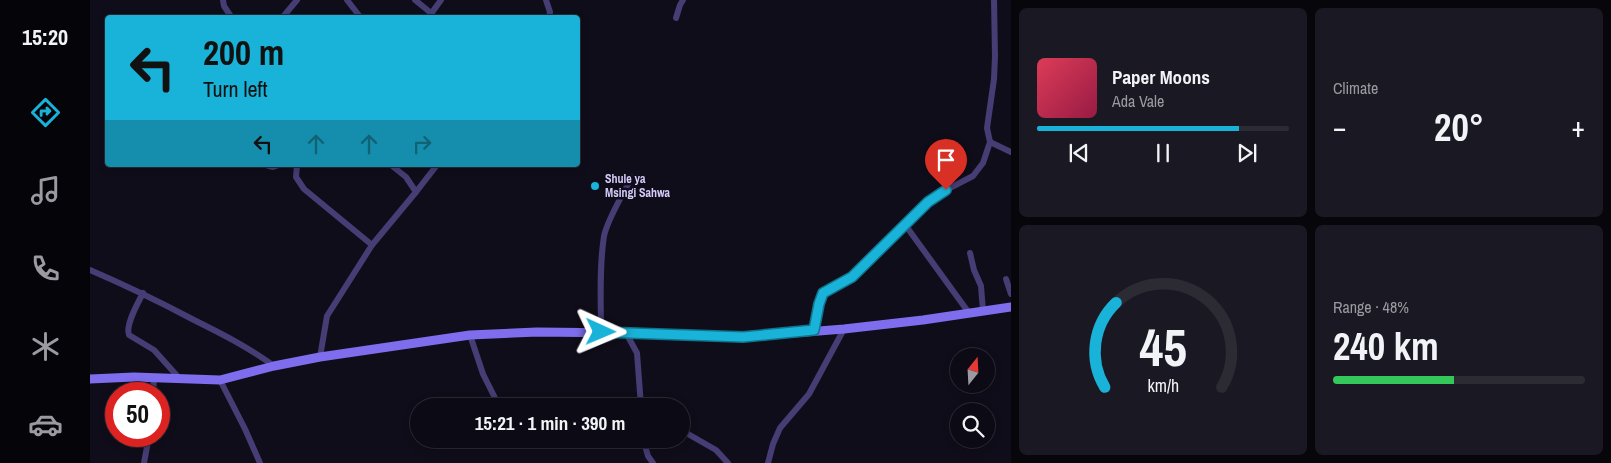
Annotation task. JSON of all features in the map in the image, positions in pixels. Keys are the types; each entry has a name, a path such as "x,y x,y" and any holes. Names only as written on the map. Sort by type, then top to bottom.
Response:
{"main road":[{"path":"90,379 134,377 220,380 274,366 320,357 470,335 601,332 743,337 844,329 1011,307"}],"street":[{"path":"223,0 224,6 230,15"},
{"path":"284,15 297,0"},
{"path":"347,0 359,15"},
{"path":"416,0 429,15 442,0"},
{"path":"546,0 550,15"},
{"path":"676,18 683,0"},
{"path":"814,330 823,293 852,277 936,195 973,176 983,164 990,142 987,128 996,56 994,0"},
{"path":"990,142 1011,152"},
{"path":"297,167 296,177 304,189 372,245"},
{"path":"394,167 406,177 416,192"},
{"path":"320,357 328,316 372,245 435,167"},
{"path":"601,332 601,270 604,235 616,206 632,177"},
{"path":"906,226 970,313"},
{"path":"970,253 974,270 981,286 983,311"},
{"path":"90,270 143,293 251,350 274,366"},
{"path":"1006,279 1011,294"},
{"path":"143,293 128,331 130,335 154,350 180,379"},
{"path":"768,463 780,428 809,394 844,329"},
{"path":"626,333 637,353 642,398"},
{"path":"470,335 483,374 495,398"},
{"path":"154,378 154,382"},
{"path":"220,380 246,430 260,463"},
{"path":"690,435 716,450 728,463"},
{"path":"144,463 147,447"},
{"path":"646,448 652,463"}],"place":[{"name":"Shule ya Msingi Sahwa","path":"595,186"}],"route":[{"path":"601,332 743,337 814,330 823,293 852,277 906,226 928,202 946,190"}]}
